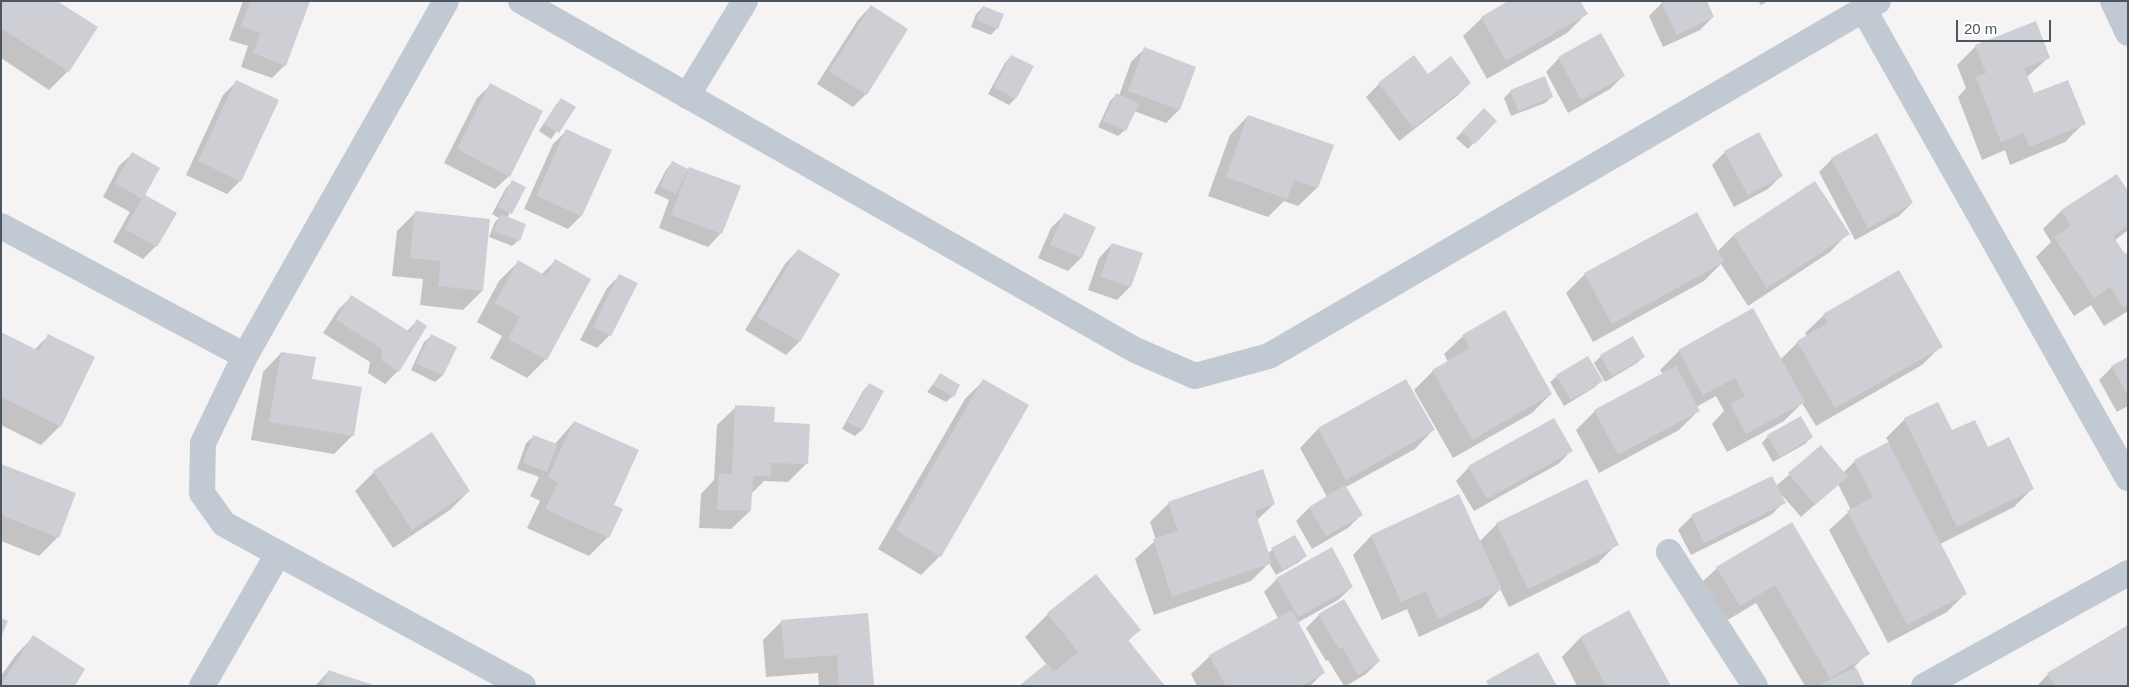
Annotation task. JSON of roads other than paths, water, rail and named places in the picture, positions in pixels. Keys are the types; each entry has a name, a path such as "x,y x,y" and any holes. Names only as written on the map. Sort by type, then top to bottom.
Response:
{"street":[{"path":"446,1 245,356 203,443 202,494 224,524 523,686"},
{"path":"521,1 1134,350 1195,376 1269,356 1871,5 2128,478"},
{"path":"686,96 745,1"},
{"path":"2113,1 2128,33"},
{"path":"1,226 245,356"},
{"path":"1669,552 1755,686"},
{"path":"202,686 278,554"},
{"path":"1924,686 2128,573"}]}
